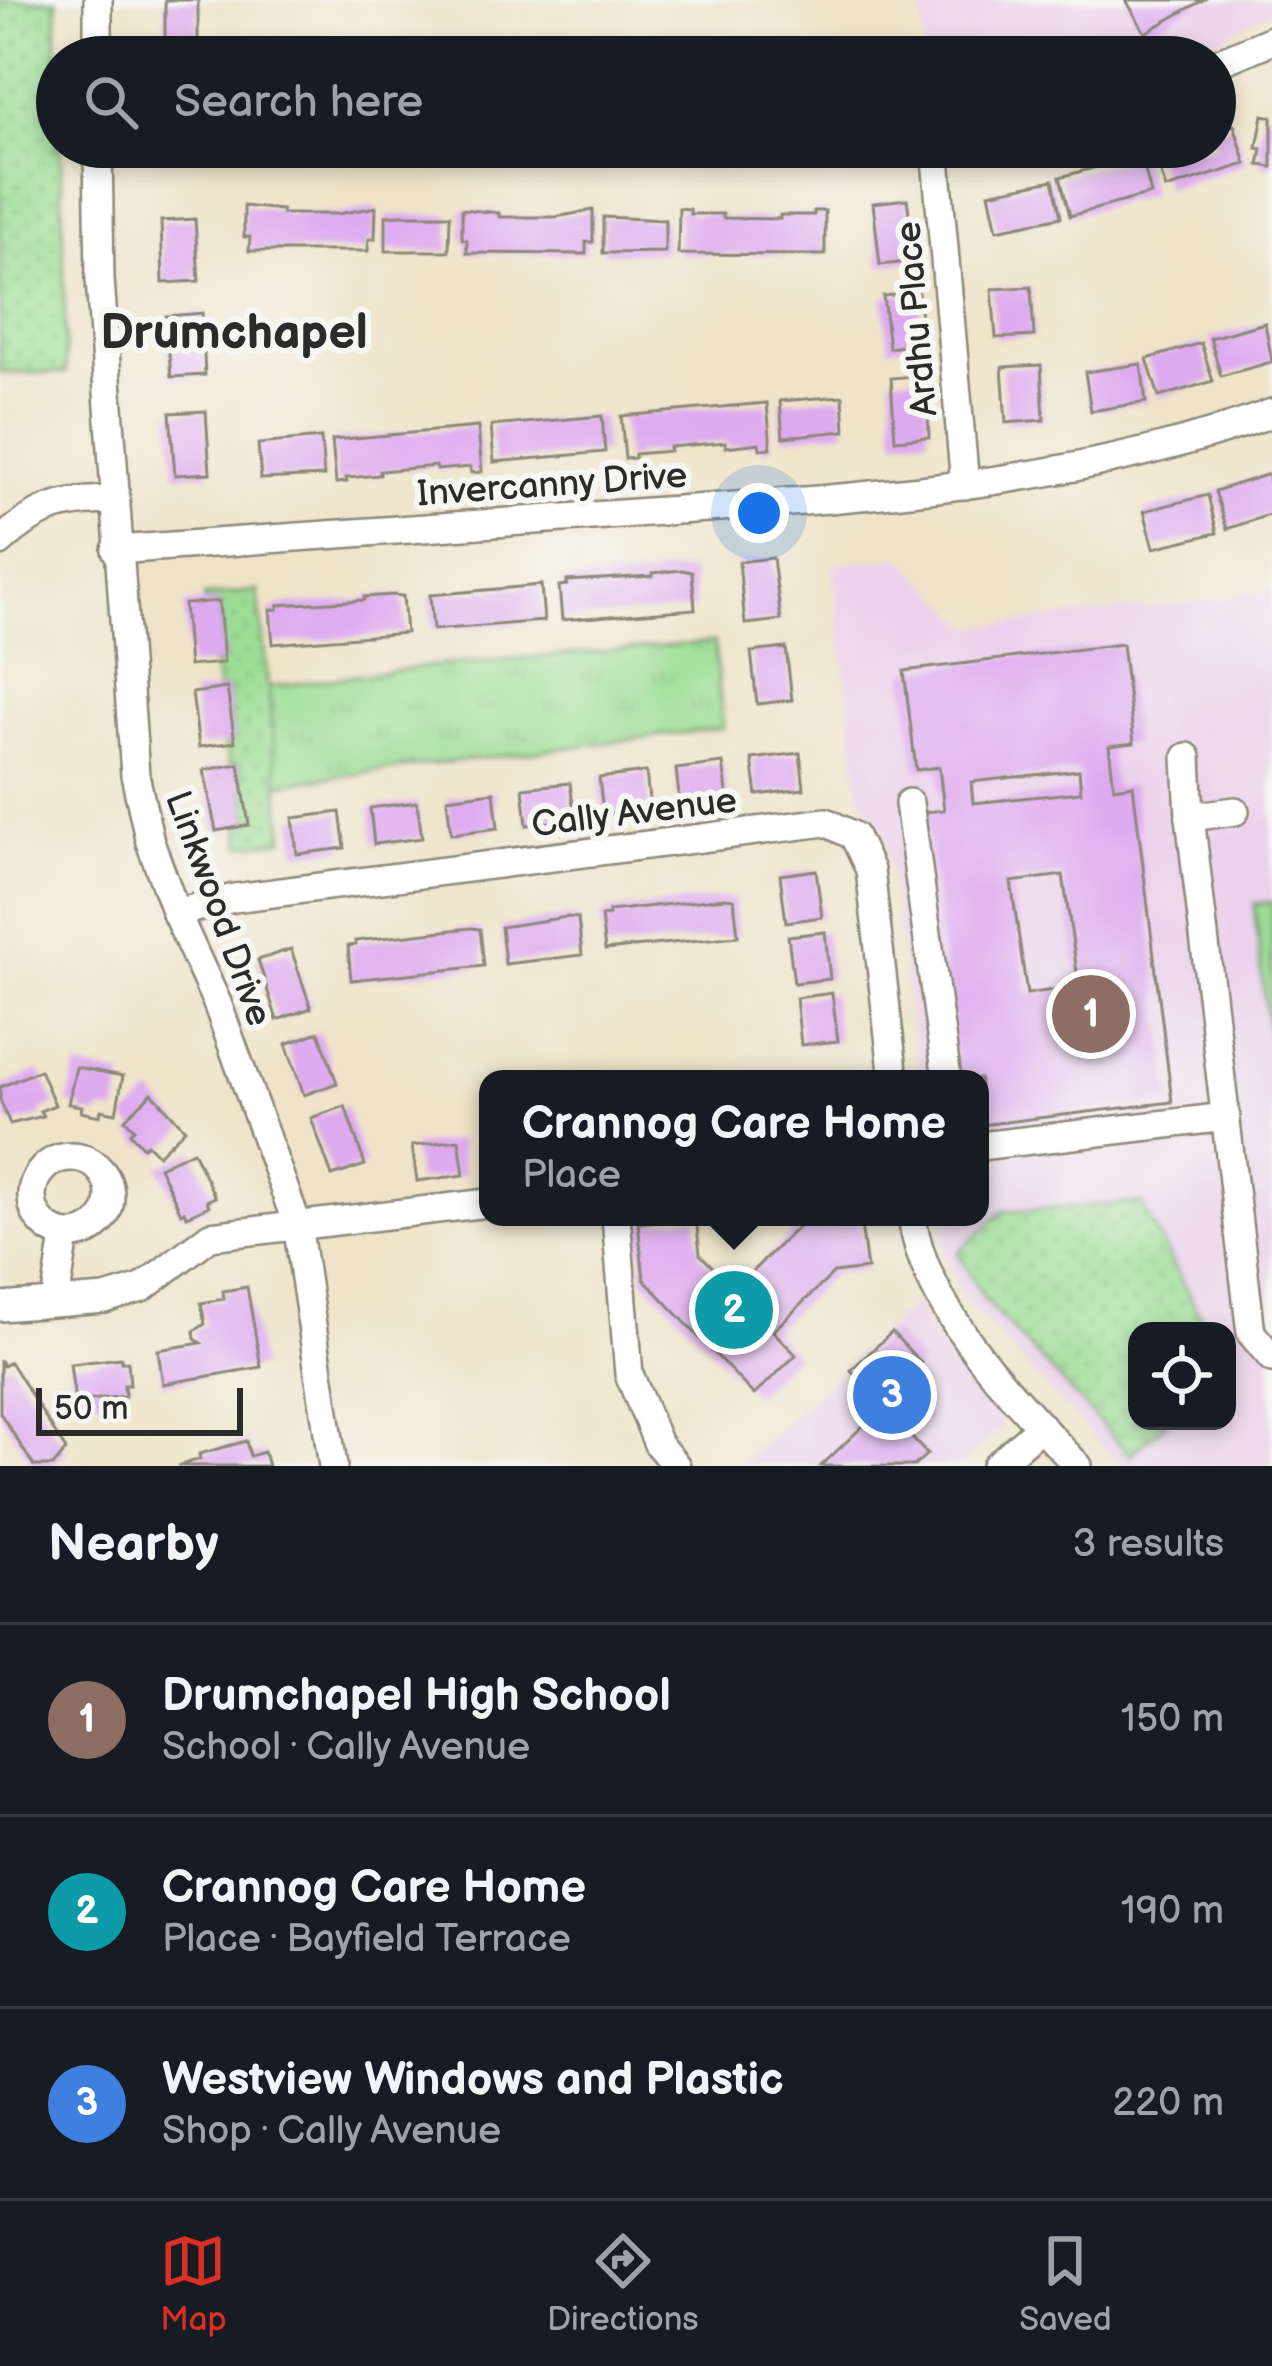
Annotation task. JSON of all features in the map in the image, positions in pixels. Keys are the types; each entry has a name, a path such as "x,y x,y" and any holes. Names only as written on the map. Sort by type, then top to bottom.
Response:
{"street":[{"path":"98,0 98,36"},
{"path":"1236,55 1272,40"},
{"name":"Linkwood Drive","path":"98,168 116,550 135,775 149,842 217,1003 297,1224 333,1466"},
{"name":"Ardhu Place","path":"937,168 965,485"},
{"name":"Invercanny Drive","path":"116,550 814,501 965,485 1154,452 1272,413"},
{"path":"0,542 26,518 66,501 114,500"},
{"path":"1187,757 1190,817 1251,1333 1272,1358"},
{"path":"909,803 945,1070"},
{"path":"1190,817 1235,811"},
{"name":"Cally Avenue","path":"176,914 234,898 826,822 854,836 870,870 893,1070"},
{"path":"989,1145 1226,1117"},
{"path":"0,1306 105,1299 142,1288 210,1236 479,1204"},
{"path":"617,1226 629,1374 658,1444 676,1466"},
{"path":"913,1226 916,1242 952,1320 1078,1466"},
{"path":"55,1302 65,1236"},
{"path":"996,1466 1041,1426"}],"shaded area":[{"path":"921,0 1272,0 1272,11 1225,36 924,36"},
{"path":"902,558 972,628 1258,594 1272,588 1272,1466 1121,1466 967,1303 947,1262 941,1226 989,1226 989,1070 918,1070 885,833 859,793 833,565"},
{"path":"919,1299 927,1328 998,1409 1001,1429 961,1466 739,1466"}],"green space":[{"path":"0,0 57,0 57,36 36,36 36,168 61,168 66,373 0,373"},
{"path":"258,591 284,840 242,845 240,827 249,824 240,765 229,765 225,743 234,741 227,689 218,690 214,664 224,662 219,602 205,602 204,596"},
{"path":"714,642 723,728 277,784 268,687 433,666"},
{"path":"1272,902 1272,1064 1254,904"},
{"path":"1141,1203 1203,1322 1128,1322 1128,1430 1159,1430 1130,1455 985,1301 958,1252 1003,1211"}],"building":[{"path":"165,0 198,0 198,36 165,36"},
{"path":"1126,0 1203,0 1145,33"},
{"path":"1263,115 1272,117 1272,167 1259,165"},
{"path":"1236,132 1246,164 1236,167"},
{"path":"1093,168 1144,168 1151,194 1070,216 1060,177"},
{"path":"1159,168 1233,168 1166,189"},
{"path":"1053,180 1061,217 997,230 989,193"},
{"path":"907,199 916,261 880,265 873,203"},
{"path":"244,206 282,210 282,214 338,214 376,207 375,239 369,239 368,251 249,251"},
{"path":"679,208 690,209 690,214 723,214 723,218 780,219 780,215 825,211 825,255 678,254"},
{"path":"462,209 499,213 499,217 556,217 593,210 593,242 586,242 586,254 467,253"},
{"path":"450,215 449,251 386,251 386,216"},
{"path":"603,217 665,220 665,252 603,253"},
{"path":"195,219 199,281 163,283 161,221"},
{"path":"1031,287 1034,336 996,338 992,289"},
{"path":"918,292 924,343 889,348 883,296"},
{"path":"202,313 205,375 171,377 166,316"},
{"path":"1265,323 1272,362 1221,376 1210,338"},
{"path":"1201,343 1213,381 1159,397 1147,359"},
{"path":"1141,364 1146,402 1091,411 1085,372"},
{"path":"1041,365 1044,420 1006,423 1002,367"},
{"path":"927,375 929,437 895,440 891,378"},
{"path":"843,396 845,431 783,437 780,401"},
{"path":"767,403 771,448 760,449 759,443 726,447 725,442 669,447 670,451 625,459 621,416"},
{"path":"206,411 210,473 175,475 170,413"},
{"path":"602,416 605,452 494,462 491,426"},
{"path":"478,427 482,472 471,473 470,467 437,470 436,466 380,471 380,475 336,483 332,440"},
{"path":"321,438 324,476 261,479 258,444"},
{"path":"1269,474 1272,514 1227,529 1215,491"},
{"path":"1208,495 1217,533 1154,548 1144,511"},
{"path":"773,558 781,620 745,624 739,562"},
{"path":"692,572 695,609 562,620 559,586 567,581"},
{"path":"541,585 544,621 433,630 430,595"},
{"path":"403,596 406,633 273,644 270,610 278,605"},
{"path":"219,601 224,663 189,666 184,604"},
{"path":"1122,644 1134,743 1109,746 1114,788 1133,785 1172,1102 989,1124 989,1070 957,1070 925,812 944,810 939,767 916,770 904,671","holes":["1079,770 1081,792 973,803 971,782","1063,875 1079,986 1027,994 1011,882"]},
{"path":"786,648 792,700 757,704 751,652"},
{"path":"227,688 235,742 199,747 192,693"},
{"path":"800,753 804,789 757,795 752,759"},
{"path":"723,763 728,799 680,805 676,769"},
{"path":"239,764 249,825 216,831 204,770"},
{"path":"646,772 650,808 603,814 599,778"},
{"path":"570,783 575,819 527,825 523,788"},
{"path":"494,792 498,828 451,834 447,798"},
{"path":"417,802 422,838 374,844 370,808"},
{"path":"340,812 345,848 297,854 293,818"},
{"path":"816,870 822,917 786,922 780,875"},
{"path":"734,899 738,936 605,950 601,916 609,911"},
{"path":"578,918 582,955 505,964 501,927"},
{"path":"480,929 484,966 351,980 348,946 356,945 355,941"},
{"path":"825,932 830,979 794,983 788,936"},
{"path":"291,949 311,1008 277,1020 258,960"},
{"path":"832,993 838,1041 801,1045 796,998"},
{"path":"319,1032 337,1083 304,1095 286,1044"},
{"path":"76,1067 123,1076 116,1113 101,1110 100,1116 68,1104"},
{"path":"40,1070 55,1105 40,1111 43,1116 10,1124 0,1087"},
{"path":"152,1093 185,1129 158,1155 130,1133 134,1129 125,1119"},
{"path":"345,1106 365,1165 332,1176 311,1118"},
{"path":"459,1140 464,1175 417,1181 412,1146"},
{"path":"193,1151 215,1197 207,1201 209,1206 187,1216 181,1213 159,1167"},
{"path":"638,1226 697,1226 700,1254 734,1289 799,1226 861,1226 867,1269 834,1273 773,1331 796,1355 754,1395 644,1279"},
{"path":"247,1287 261,1367 163,1384 158,1350 201,1343 194,1331 205,1324 201,1303 224,1299 223,1291"},
{"path":"892,1332 921,1363 900,1383 931,1417 911,1437 927,1454 914,1466 821,1466 884,1406 851,1370"},
{"path":"121,1358 128,1362 130,1385 124,1385 125,1396 75,1402 70,1364"},
{"path":"0,1360 3,1366 10,1362 66,1450 53,1466 34,1466 0,1413"},
{"path":"246,1441 250,1456 264,1452 268,1466 178,1466 200,1459 199,1454"}],"place":[{"name":"Drumchapel High School","path":"1091,1014"},
{"name":"Crannog Care Home","path":"734,1310"},
{"name":"Westview Windows and Plastic","path":"892,1395"}],"district":[{"name":"Drumchapel","path":"234,331"}]}
